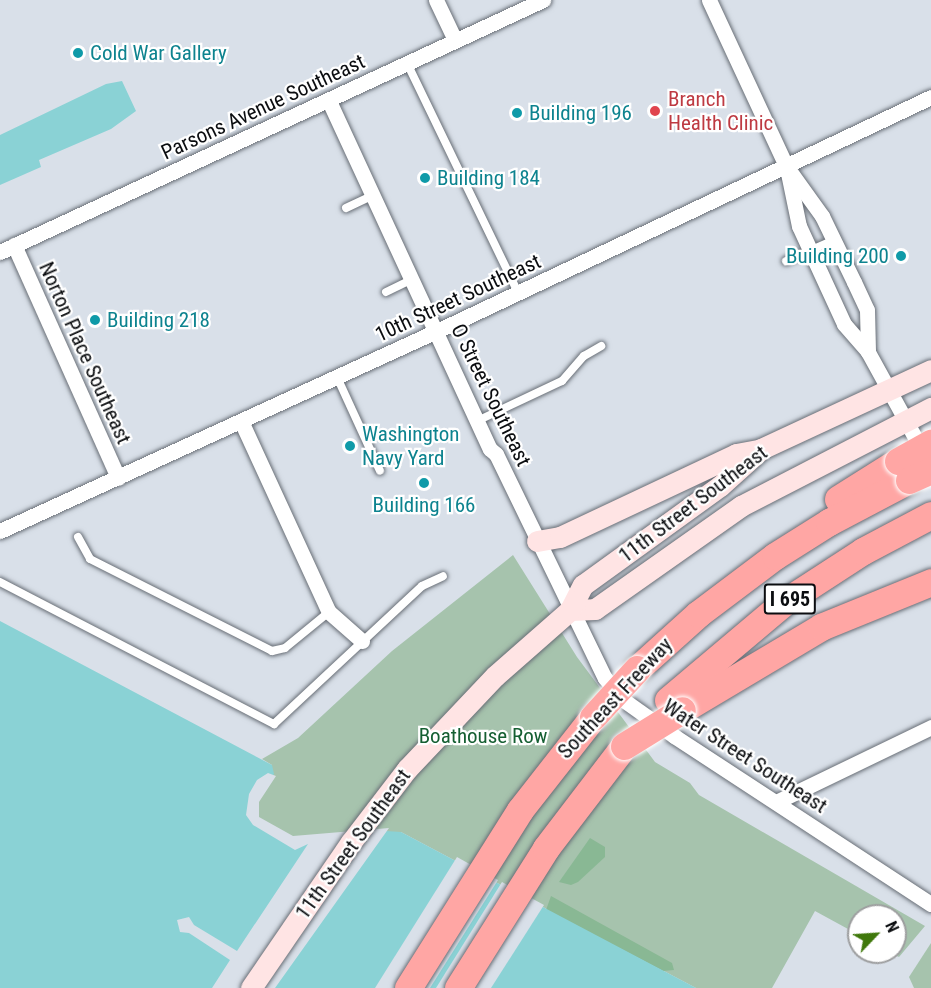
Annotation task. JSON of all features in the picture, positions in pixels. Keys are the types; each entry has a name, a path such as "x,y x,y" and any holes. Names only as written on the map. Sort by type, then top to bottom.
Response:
{"highway":[{"name":"Southeast Freeway","path":"408,988 498,843 592,717 637,669 698,614 775,556 917,470 931,443"},
{"name":"Southeast Freeway","path":"458,988 535,866 624,746 675,705 783,603 863,550 929,516"},
{"path":"675,705 820,627 931,582"}],"main road":[{"name":"11th Street Southeast","path":"252,988 351,842 421,753 495,676 570,610 583,585 720,486 761,449 931,370"},
{"name":"11th Street Southeast","path":"570,610 595,609 741,506 931,408"},
{"path":"537,541 560,537 736,454 761,449"}],"street":[{"path":"436,0 455,40"},
{"name":"Parsons Avenue Southeast","path":"7,248 329,101 543,0"},
{"path":"709,0 786,166 822,216 867,310 868,352"},
{"name":"10th Street Southeast","path":"0,531 435,332 931,97"},
{"name":"O Street Southeast","path":"329,101 477,422 570,610"},
{"path":"786,166 799,226 844,324 868,352 887,391 905,420 917,470"},
{"name":"Norton Place Southeast","path":"7,248 118,478"},
{"path":"241,422 330,612 362,641"},
{"name":"Water Street Southeast","path":"570,610 596,664 622,699 931,904"},
{"path":"776,802 931,727"}],"lane":[{"path":"407,63 518,293"},
{"path":"346,208 372,196"},
{"path":"786,261 834,240"},
{"path":"386,292 411,280"},
{"path":"477,422 562,381 584,356 601,346"},
{"path":"337,377 380,471"},
{"path":"78,537 90,559 272,651 285,648 330,612"},
{"path":"0,582 274,724 422,586 443,576"}],"green space":[{"name":"Boathouse Row","path":"513,555 577,657 655,762 690,783 699,795 887,904 847,904 847,928 815,911 772,988 696,988 401,832 293,839 256,818 256,802 272,765 262,759 298,738 392,651"},
{"path":"590,838 605,847 605,857 578,882 571,885 559,882"},
{"path":"551,896 672,963 674,970 663,971 546,910"},
{"name":"Boathouse Row","path":"907,916 925,926 907,947"},
{"path":"931,943 931,988 914,988 909,977"}],"water":[{"path":"122,81 136,111 111,129 39,160 41,167 0,185 0,135 106,84"},
{"path":"0,621 272,765 274,774 256,802 256,818 292,839 371,830 401,832 696,988 0,988"}],"pier":[{"path":"268,773 276,776 259,802 259,817 293,836 389,828 275,988 212,988 230,960 189,933 180,932 177,920 189,917 194,925 237,951 308,844 295,850 253,825 246,815 249,794 257,780"},
{"path":"457,857 498,880 430,988 375,988"},
{"path":"502,882 544,905 491,988 436,988"}],"place":[{"name":"Cold War Gallery","path":"78,53"},
{"name":"Branch Health Clinic","path":"655,111"},
{"name":"Building 196","path":"517,113"},
{"name":"Building 184","path":"425,178"},
{"name":"Building 200","path":"901,256"},
{"name":"Building 218","path":"95,320"},
{"name":"Washington Navy Yard","path":"350,446"},
{"name":"Building 166","path":"424,483"}]}
